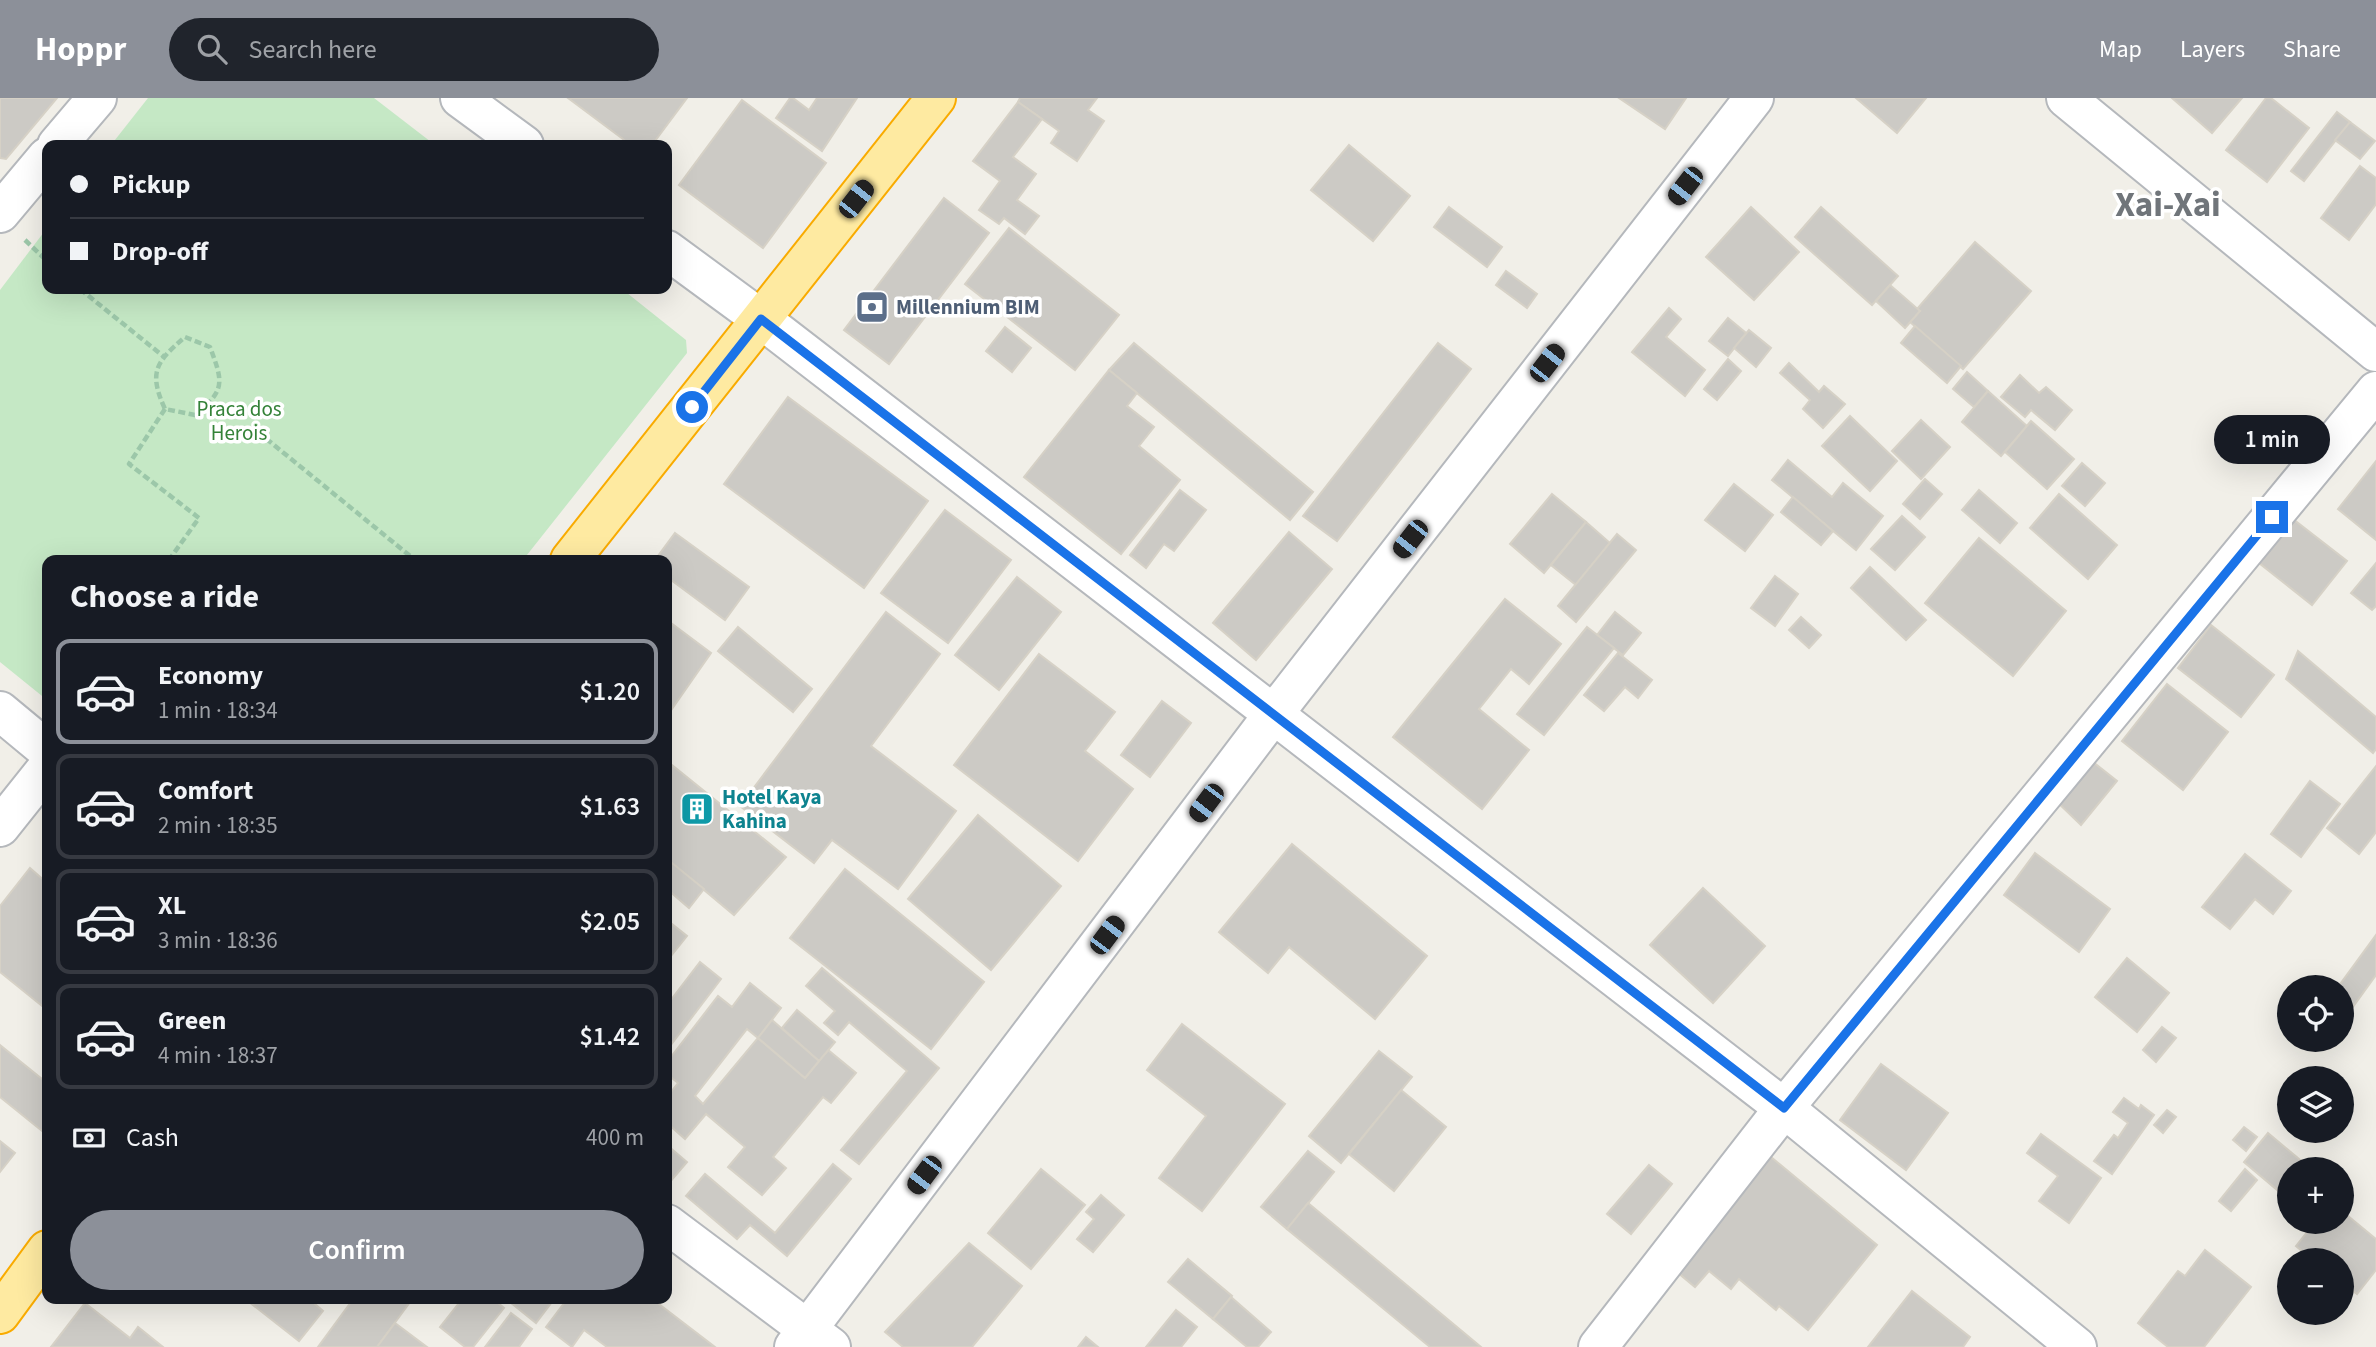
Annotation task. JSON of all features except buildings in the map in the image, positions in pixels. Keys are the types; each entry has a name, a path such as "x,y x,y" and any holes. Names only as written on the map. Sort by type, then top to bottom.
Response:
{"highway":[{"path":"574,555 936,98"},
{"path":"0,1314 42,1257"}],"street":[{"path":"61,140 97,98"},
{"path":"460,98 517,140"},
{"path":"672,1228 811,1341 1272,716 1754,98"},
{"path":"2066,98 2376,352"},
{"path":"0,213 42,163"},
{"path":"672,254 761,319 1272,716 1784,1108 2077,1347"},
{"path":"1598,1347 1784,1108 2376,391"},
{"path":"0,711 42,746"},
{"path":"0,827 42,774"}],"path":[{"path":"86,294 163,356"},
{"path":"185,337 210,348 221,377 213,400 195,415 165,409 156,389 155,371 163,356 185,337"},
{"path":"165,409 129,464 199,518 173,555"},
{"path":"258,432 409,555"}],"green space":[{"path":"148,98 374,98 429,140 115,140"},
{"name":"Praca dos Herois","path":"42,235 42,294 628,294 686,340 687,353 527,555 42,555 42,696 0,662 0,290"}],"place":[{"name":"Millennium BIM","path":"872,307"},
{"name":"Hotel Kaya Kahina","path":"697,809"}],"district":[{"name":"Xai-Xai","path":"2168,204"}],"route":[{"path":"692,407 761,319 1784,1108 2272,517"}]}
